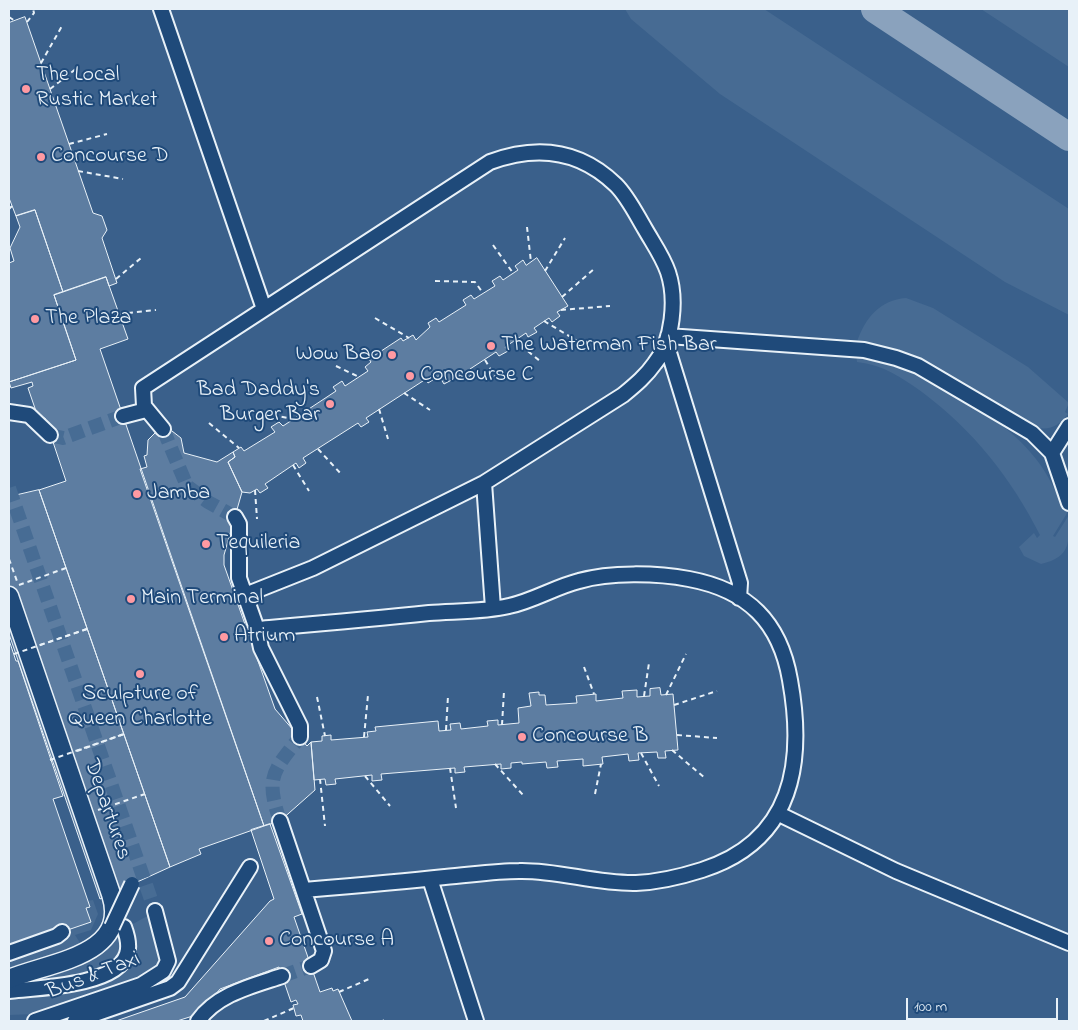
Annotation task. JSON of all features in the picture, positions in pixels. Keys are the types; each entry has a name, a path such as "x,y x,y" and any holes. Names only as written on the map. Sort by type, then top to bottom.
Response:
{"main road":[{"name":"Departures","path":"13,591 26,650 115,905 118,927"},
{"path":"9,979 91,950 118,927"}],"lane":[{"path":"161,9 264,309"},
{"path":"163,429 146,410 142,400 143,388 490,162 513,154 535,151 564,155 582,161 616,185 629,202 669,273 672,312 667,339 657,362 642,380 623,395 484,483 313,568 245,595"},
{"path":"667,339 864,350 918,366 1032,433 1052,453 1069,503"},
{"path":"667,339 740,582 739,598"},
{"path":"123,416 146,410"},
{"path":"9,412 29,415 50,435"},
{"path":"1052,453 1069,426"},
{"path":"484,483 493,608"},
{"path":"235,517 238,524 238,570 245,595 257,629 261,648 300,726 300,737"},
{"path":"257,629 508,606 582,580 650,575 701,582 739,598 755,609 775,630 782,646 789,674 795,720 795,758 787,795 779,814 769,829 757,841 728,860 693,873 656,882 600,881 521,870 304,890"},
{"path":"779,814 896,871 1069,943"},
{"path":"280,821 324,952 321,960 311,966"},
{"path":"75,1021 170,988 178,982 250,866"},
{"path":"430,879 476,1021"},
{"path":"9,990 68,985 114,969 127,955 128,941 118,927 132,884"},
{"name":"Bus & Taxi","path":"35,1021 141,986 163,971 168,961 155,911"},
{"path":"9,953 57,936 62,932"},
{"path":"198,1021 212,1006 228,995 282,976"}],"path":[{"path":"27,22 34,14 33,9"},
{"path":"9,17 15,21"},
{"path":"41,63 62,26"},
{"path":"50,89 78,68"},
{"path":"69,144 107,134"},
{"path":"78,171 123,179"},
{"path":"9,209 12,206"},
{"path":"527,226 531,262"},
{"path":"545,271 565,238"},
{"path":"493,245 513,273"},
{"path":"116,278 141,258"},
{"path":"562,297 594,269"},
{"path":"435,281 475,282 483,293"},
{"path":"561,310 610,306"},
{"path":"119,314 156,310"},
{"path":"375,318 409,338"},
{"path":"544,321 584,345"},
{"path":"514,340 540,361"},
{"path":"485,360 499,383"},
{"path":"336,366 359,377"},
{"path":"404,393 430,410"},
{"path":"379,409 388,439"},
{"path":"255,412 294,419"},
{"path":"208,423 239,448"},
{"path":"318,449 342,475"},
{"path":"293,465 309,492"},
{"path":"255,490 257,519"},
{"path":"13,591 66,568"},
{"path":"26,650 87,629 26,650"},
{"path":"666,695 686,654"},
{"path":"644,696 649,663"},
{"path":"584,667 594,694"},
{"path":"502,725 504,690"},
{"path":"674,705 717,691"},
{"path":"364,738 368,695"},
{"path":"317,696 325,736"},
{"path":"446,730 448,696"},
{"path":"63,755 124,734"},
{"path":"677,735 717,738"},
{"path":"63,755 89,746"},
{"path":"672,750 706,778"},
{"path":"641,753 659,786"},
{"path":"495,764 522,795"},
{"path":"595,794 601,764"},
{"path":"450,768 456,808"},
{"path":"365,776 390,806"},
{"path":"320,780 325,826"},
{"path":"84,815 145,794"},
{"path":"338,992 369,979"},
{"path":"264,1021 294,1008"}],"shaded area":[{"path":"9,9 1069,9 1069,1021 9,1021"},
{"path":"625,9 764,9 1069,209 1069,315 1005,282 720,94 631,19"},
{"path":"981,9 1069,9 1069,67"},
{"path":"906,298 933,308 1028,367 1069,403 1065,412 1068,414 1055,426 1038,428 924,362 907,354 857,342 864,325 881,306 897,299"},
{"path":"856,355 878,358 928,378 979,408 1022,443 1036,459 1052,483 1064,509 1069,502 1069,510 1053,536 1055,537 1069,515 1067,547 1063,552 1051,561 1041,564 1024,556 1019,547 1034,533 1037,538 1040,535 1017,494 975,439 941,407 907,381 891,372 857,362"},
{"path":"93,900 98,914 91,930 75,935 82,946 9,972 9,957 68,930 91,922 86,908 89,907 87,901"},
{"path":"151,914 163,950 161,965 148,975 35,1014 9,1015 9,998 73,992 95,986 114,977 128,965 134,948 131,925"},
{"path":"120,931 122,950 111,964 63,980 23,983 102,951"}],"building":[{"name":"Concourse D","path":"25,17 93,213 102,216 107,230 102,238 117,283 109,286 106,277 63,292 35,210 16,216 9,198 9,23"},
{"name":"The Plaza","path":"35,210 63,292 54,295 76,360 9,382 9,263 14,261 10,248 20,227 16,216"},
{"name":"Concourse C","path":"537,258 568,306 557,312 560,316 552,322 549,318 534,328 537,332 528,337 526,333 505,347 508,351 499,356 496,352 470,369 473,374 464,380 461,375 444,384 439,376 428,383 426,379 366,418 369,422 361,427 358,423 303,458 306,463 299,468 296,463 265,484 268,488 260,493 257,489 250,493 242,492 228,462 235,457 233,452 241,447 244,451 275,432 271,427 279,422 283,426 336,391 333,387 342,381 345,386 368,371 365,367 371,362 369,359 401,338 403,341 413,335 416,340 430,327 428,323 436,318 439,322 466,305 463,300 471,295 474,299 495,286 492,281 500,276 503,280 518,270 515,266 523,260 526,265"},
{"name":"Main Terminal","path":"106,277 128,339 100,349 264,826 199,849 201,854 170,867 39,490 66,481 45,418 39,420 28,388 33,386 32,382 11,388 9,382 76,360 54,295"},
{"name":"Atrium","path":"163,429 172,431 181,438 184,453 217,462 233,452 235,457 228,462 242,492 224,555 224,565 275,709 307,746 311,742 315,790 280,821 264,826 140,469 147,467 144,456 147,455 148,440 155,433"},
{"path":"39,490 170,867 100,899 9,634 9,497"},
{"path":"9,640 16,661 18,661 63,796 53,799 90,907 86,908 91,922 9,950"},
{"name":"Concourse B","path":"660,688 661,695 673,694 678,750 665,751 666,758 658,758 657,752 638,753 639,760 629,761 628,754 602,757 603,764 583,766 583,759 557,761 558,767 547,768 546,762 522,764 522,762 511,763 511,768 501,769 501,764 464,767 465,772 455,773 455,768 381,774 382,780 372,781 372,775 335,779 336,784 326,785 325,779 314,780 311,742 322,741 322,736 331,735 331,740 368,737 367,732 376,731 375,727 438,721 439,731 451,730 450,724 460,723 461,729 488,726 487,721 498,720 498,725 519,723 518,708 531,706 529,693 539,692 539,695 545,695 546,705 577,703 576,696 596,694 596,701 623,698 622,691 637,690 637,697 650,696 650,689"},
{"name":"Concourse A","path":"270,824 302,914 294,917 320,992 332,988 333,991 338,989 352,1021 303,1021 301,1015 296,1016 293,1005 298,1004 296,1000 291,1002 279,967 220,989 199,1014 177,1021 116,1021 185,997 270,901 274,899 251,830"}],"taxiway":[{"path":"875,9 1069,137"}],"tunnel":[{"path":"50,435 63,438 123,416"},
{"path":"163,429 187,486 208,502 235,517"},
{"path":"9,488 155,911"},
{"path":"280,821 273,794 274,775 283,758 300,737"},
{"path":"282,976 311,966"}],"place":[{"name":"The Local Rustic Market","path":"26,89"},
{"name":"Concourse D","path":"41,157"},
{"name":"The Plaza","path":"35,319"},
{"name":"The Waterman Fish Bar","path":"491,346"},
{"name":"Wow Bao","path":"392,355"},
{"name":"Concourse C","path":"410,376"},
{"name":"Bad Daddy's Burger Bar","path":"330,404"},
{"name":"Jamba","path":"137,494"},
{"name":"Tequileria","path":"206,544"},
{"name":"Main Terminal","path":"131,599"},
{"name":"Atrium","path":"224,637"},
{"name":"Sculpture of Queen Charlotte","path":"140,674"},
{"name":"Concourse B","path":"522,737"},
{"name":"Concourse A","path":"269,941"}]}
